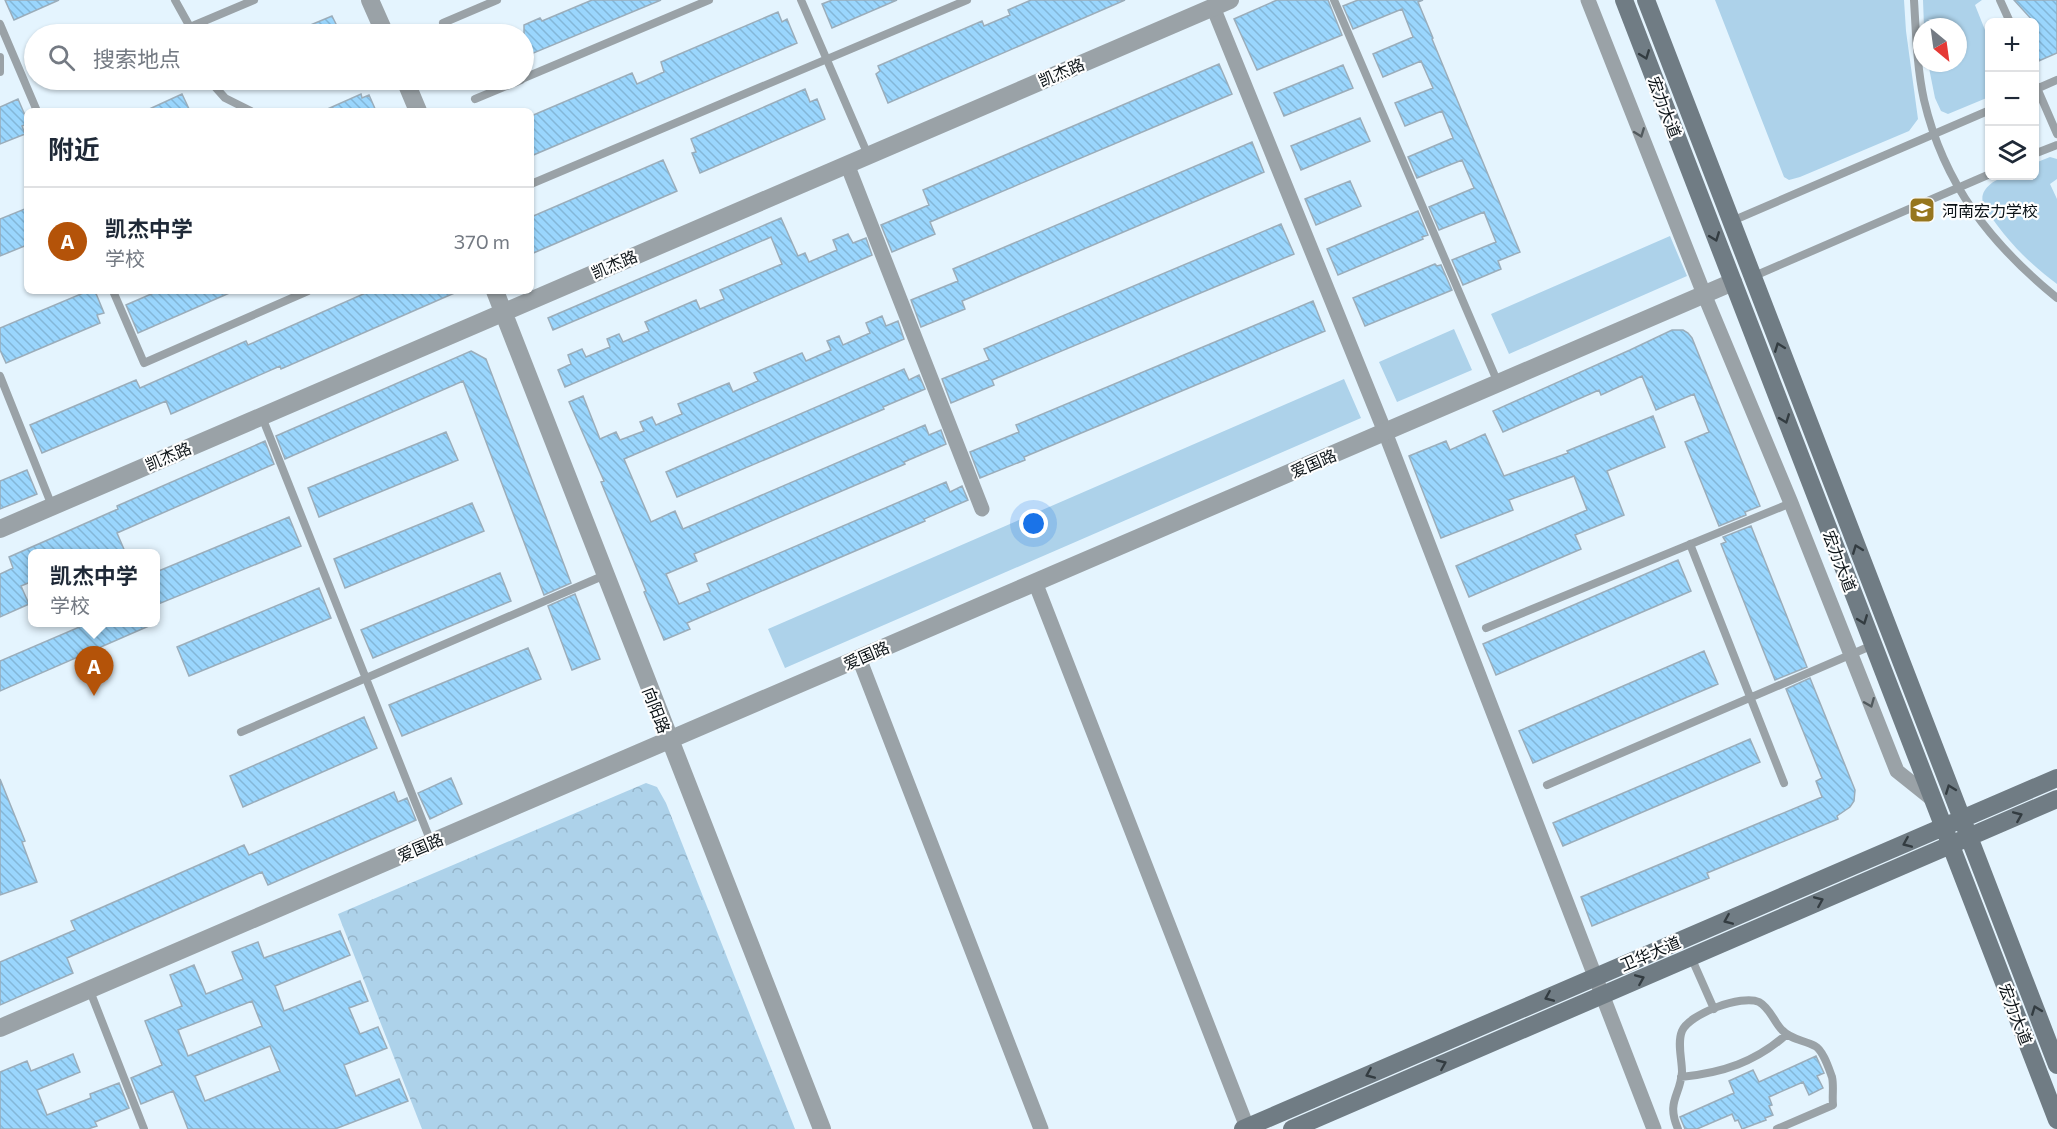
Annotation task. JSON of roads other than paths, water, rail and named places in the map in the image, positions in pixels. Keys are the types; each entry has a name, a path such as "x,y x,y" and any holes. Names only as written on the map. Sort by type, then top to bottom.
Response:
{"main road":[{"name":"宏力大道","path":"1624,0 2057,1120"},
{"name":"宏力大道","path":"1646,0 2057,1065"},
{"name":"卫华大道","path":"1245,1128 2057,778"},
{"name":"卫华大道","path":"1292,1129 2057,799"}],"street":[{"path":"370,0 381,24"},
{"path":"1588,0 1897,771 1932,799"},
{"path":"1221,4 1654,1129"},
{"name":"凯杰路","path":"0,529 1221,4"},
{"path":"409,90 417,108"},
{"path":"847,164 982,509"},
{"name":"爱国路","path":"0,1028 1733,282"},
{"name":"向阳路","path":"496,294 822,1129"},
{"path":"1035,582 1245,1128"},
{"path":"859,658 1041,1129"}],"lane":[{"path":"175,0 187,24"},
{"path":"205,24 254,0"},
{"path":"443,23 497,0"},
{"path":"534,74 709,0"},
{"path":"801,0 868,155"},
{"path":"534,183 967,0"},
{"path":"1334,0 1498,383"},
{"path":"1914,0 1916,47 1923,89 1944,164 1967,204 1988,232 2024,270 2057,298"},
{"path":"2000,0 2008,18"},
{"path":"0,24 24,80"},
{"path":"0,57 0,72"},
{"path":"2039,85 2057,80"},
{"path":"28,90 36,108"},
{"path":"218,90 225,98 245,108"},
{"path":"475,99 496,90"},
{"path":"2039,93 2057,134"},
{"path":"1731,221 1985,112"},
{"path":"2039,152 2057,145"},
{"path":"1752,277 1985,176"},
{"path":"114,294 144,363 301,294"},
{"path":"0,376 52,506"},
{"path":"262,415 431,842"},
{"path":"1486,628 1791,503"},
{"path":"1690,544 1784,783"},
{"path":"241,732 604,575"},
{"path":"1547,785 1873,645"},
{"path":"1691,957 1714,1009"},
{"path":"90,989 144,1129"},
{"path":"1678,1129 1672,1109 1681,1077 1681,1035 1684,1028 1690,1020 1714,1009 1735,1001 1752,1000 1760,1002 1767,1008 1782,1031 1816,1046 1832,1078 1833,1105 1777,1129"},
{"path":"1681,1077 1711,1073 1741,1064 1760,1055 1787,1034"}],"place":[{"name":"河南宏力学校","path":"1922,210"},
{"name":"凯杰中学","path":"94,696"}]}
